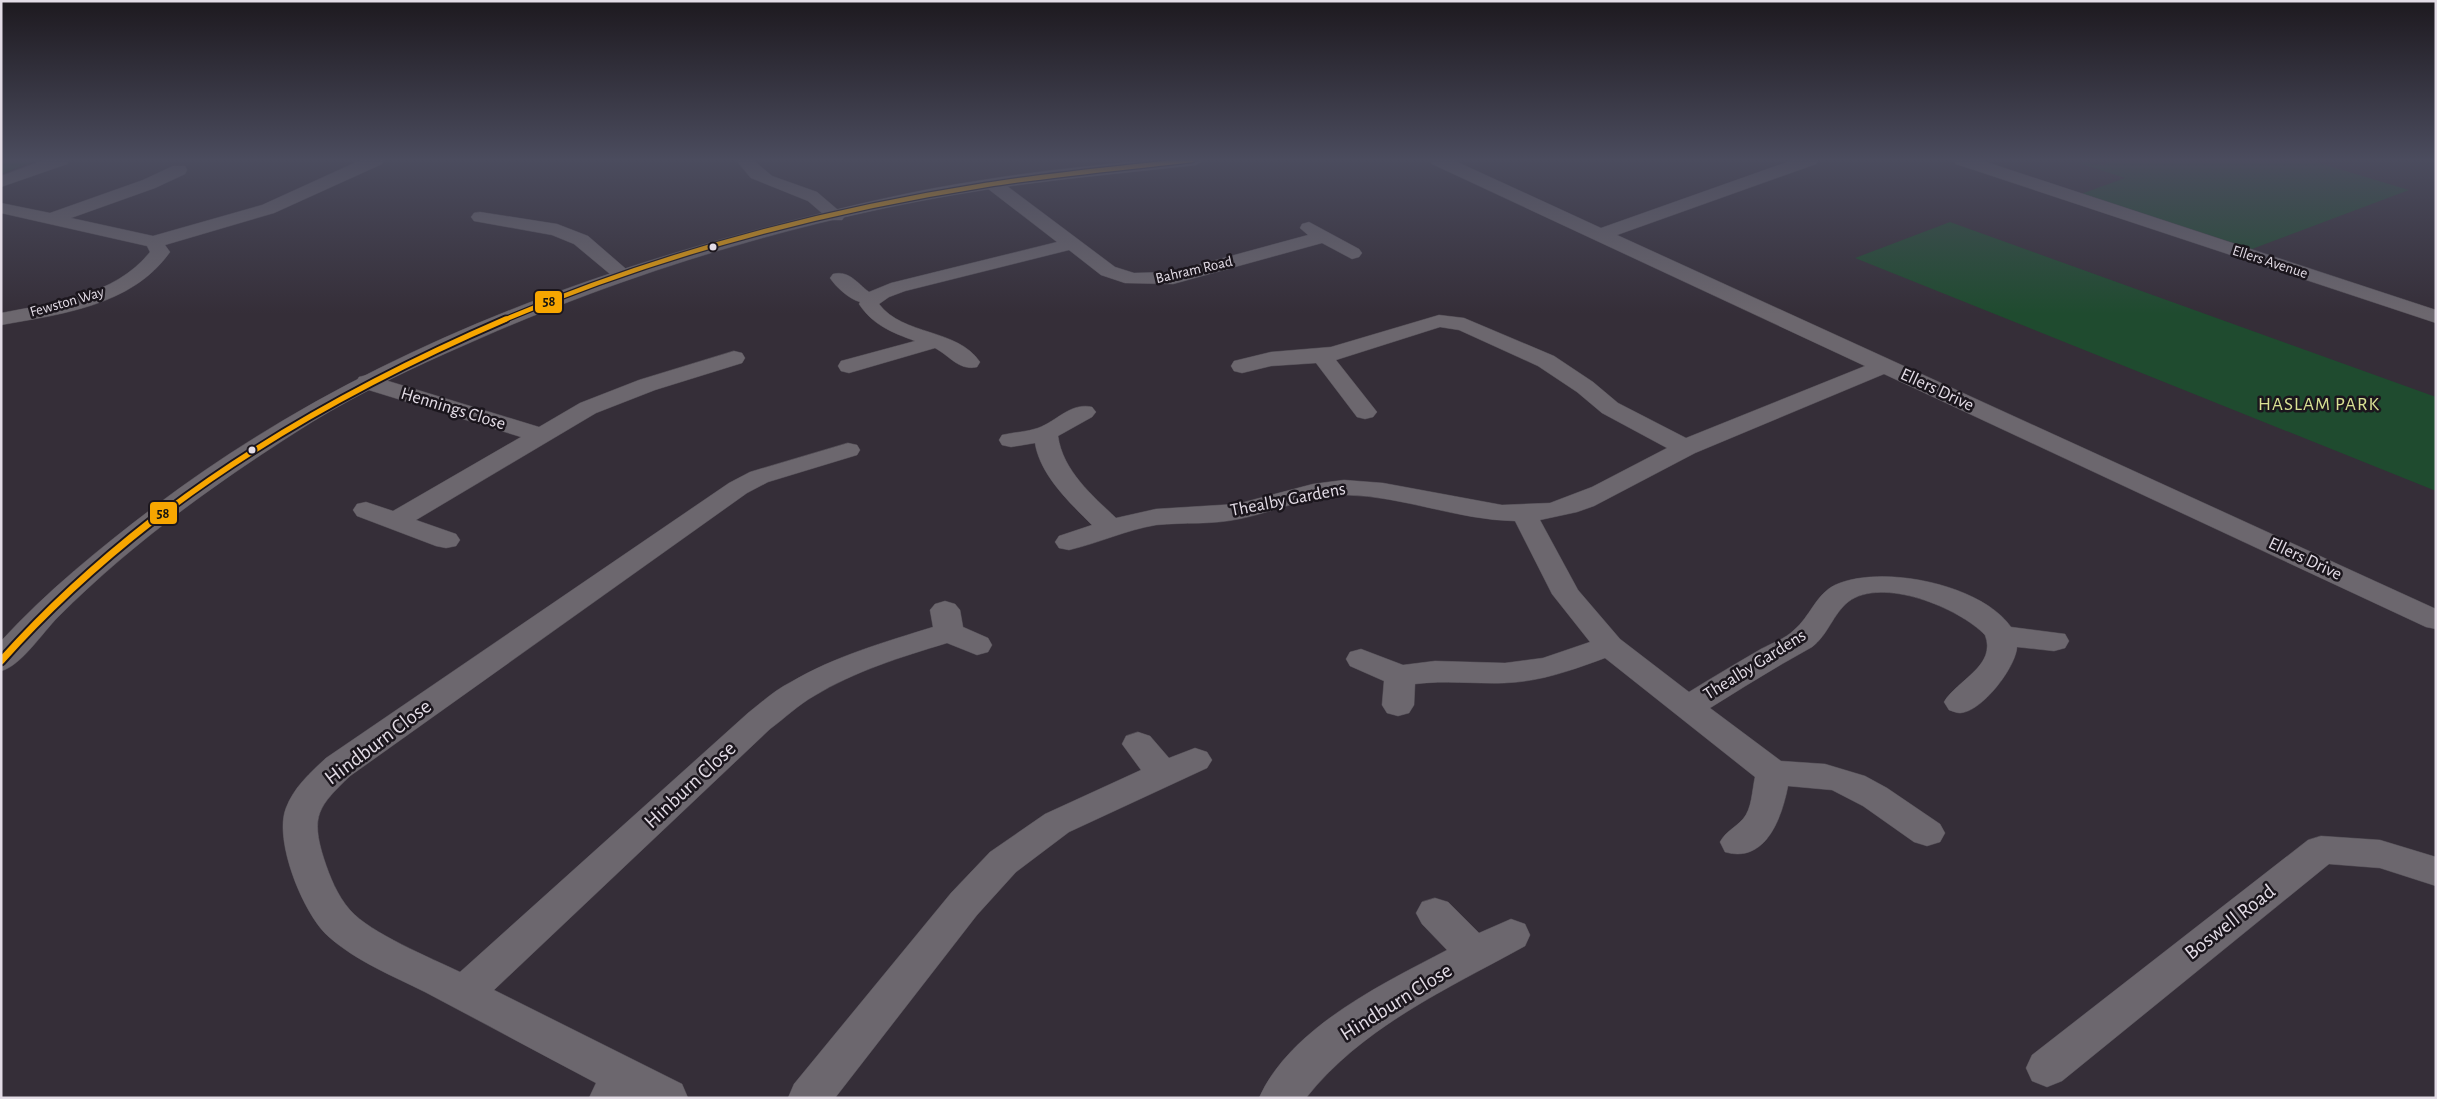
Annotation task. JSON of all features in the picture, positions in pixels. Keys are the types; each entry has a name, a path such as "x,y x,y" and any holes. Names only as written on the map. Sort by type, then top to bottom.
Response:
{"street":[{"path":"16,211 154,242 260,211"},
{"path":"52,219 73,211"},
{"path":"831,211 836,216"},
{"path":"1,661 26,632 84,576 150,520 215,472 284,429 367,382 463,336 623,275 722,246 857,211"},
{"name":"Bahram Road","path":"1028,211 1108,271 1120,276 1160,280 1316,232 1352,253"},
{"name":"Ellers Drive","path":"1549,211 2436,620"},
{"path":"1600,235 1666,211"},
{"name":"Ellers Avenue","path":"2117,211 2436,317"},
{"path":"480,217 565,234 591,247 623,275"},
{"name":"Fewston Way","path":"1,319 67,306 121,285 145,272 154,262 160,252 154,242"},
{"path":"969,362 949,347 937,341 885,320 874,312 869,304 872,299 883,292 898,287 1071,244"},
{"path":"840,278 861,296 872,299"},
{"path":"1452,322 1456,316 1476,308"},
{"path":"1242,366 1271,359 1322,356 1439,321 1464,324 1546,361 1579,382 1610,408 1686,448"},
{"path":"849,366 937,341"},
{"path":"1322,356 1365,412"},
{"name":"Hennings Close","path":"396,522 540,436 608,399 692,364 734,358"},
{"name":"Thealby Gardens","path":"1070,542 1110,527 1136,520 1171,515 1236,512 1327,490 1356,487 1391,491 1490,513 1524,514 1550,511 1577,504 1686,448 1884,366"},
{"name":"Hennings Close","path":"367,382 540,436"},
{"path":"1011,440 1046,434 1056,426 1084,412"},
{"path":"1046,434 1046,444 1053,460 1080,497 1110,527"},
{"name":"Hindburn Close","path":"667,1098 619,1088 464,993 380,950 338,923 318,891 304,854 301,815 313,792 338,767 738,488 759,477 823,468 848,450"},
{"path":"366,510 446,540"},
{"name":"Thealby Gardens","path":"1524,514 1566,594 1609,646 1773,773"},
{"name":"Thealby Gardens","path":"1687,707 1804,638 1836,597 1850,590 1886,586 1907,588 1939,596 1983,617 1997,629 2000,636"},
{"name":"Hinburn Close","path":"464,993 759,721 808,685 871,657 958,629"},
{"path":"1960,702 1978,688 1993,670 2002,652 2000,636 2054,641"},
{"path":"1361,658 1399,690 1435,671 1506,673 1546,668 1609,646"},
{"path":"809,1098 964,904 1003,862 1057,823 1179,767 1138,744"},
{"path":"1738,842 1747,838 1764,817 1773,773 1823,776 1842,780 1876,798 1927,833"},
{"name":"Boswell Road","path":"2047,1068 2321,850 2358,849 2405,859 2436,872"},
{"name":"Hindburn Close","path":"1435,913 1475,954"},
{"name":"Hindburn Close","path":"1280,1098 1303,1070 1336,1038 1385,1004 1511,935"}],"green space":[{"path":"2135,211 2352,211 2252,249"},
{"name":"HASLAM PARK","path":"1950,222 2436,397 2436,491 1855,258"}],"transit line":[{"name":"58","path":"1,661 58,601 98,565 163,513 251,451 344,396 440,347 539,305 641,268 744,237 848,211"}],"district":[{"name":"HASLAM PARK","path":"2319,404"}]}
